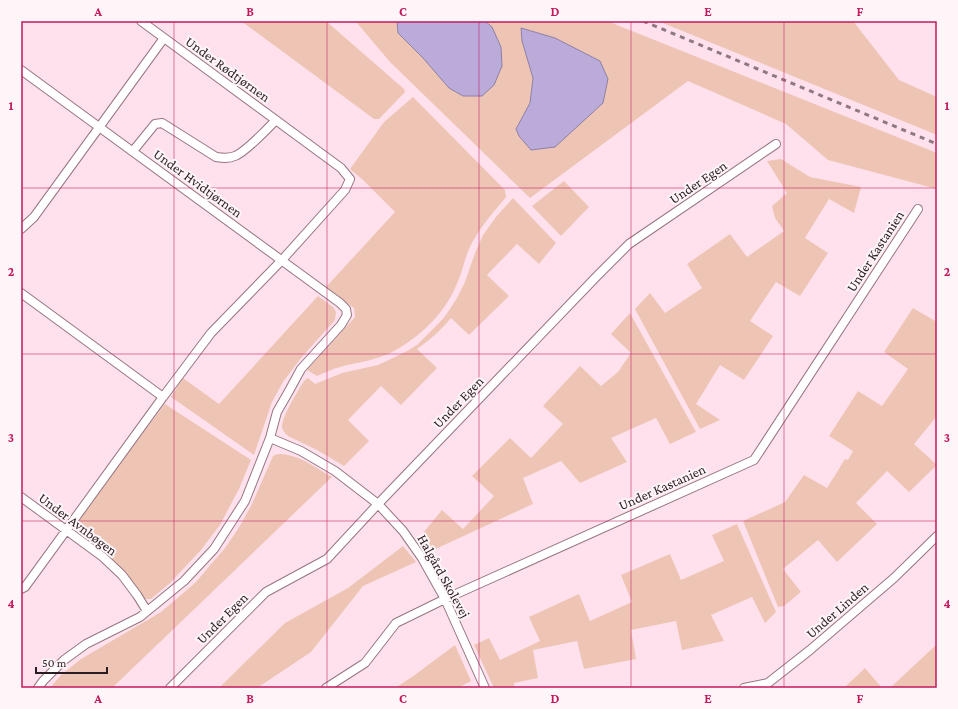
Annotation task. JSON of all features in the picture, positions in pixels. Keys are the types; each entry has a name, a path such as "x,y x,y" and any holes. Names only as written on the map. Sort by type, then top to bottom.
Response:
{"street":[{"name":"Under Rødtjørnen","path":"141,21 341,168 350,179 345,190 282,260"},
{"name":"Under Rødtjørnen","path":"99,127 164,38"},
{"name":"Under Hvidtjørnen","path":"21,70 282,260 346,309 347,315 341,325 301,369 277,412 270,438"},
{"name":"Under Rødtjørnen","path":"133,151 155,124 162,123 216,157 225,158 235,156 244,150 276,120"},
{"path":"21,229 34,217 99,127"},
{"name":"Under Egen","path":"170,688 266,592 327,559 378,504 629,244 776,144"},
{"name":"Under Kastanien","path":"326,688 365,663 396,623 445,599 754,460 918,209"},
{"path":"21,589 25,587 211,333 282,260"},
{"path":"21,293 163,397"},
{"path":"38,688 64,660 86,644 140,617 148,611 184,581 214,549 245,501 270,438"},
{"name":"Halgård Skolevej","path":"270,438 300,451 335,471 378,504 403,531 422,558 445,599 485,688"},
{"name":"Under Avnbøgen","path":"21,497 103,556 122,575 148,611"},
{"name":"Under Linden","path":"744,688 768,683 810,650 894,578 937,536"}],"shaded area":[{"path":"241,21 326,21 404,89 405,92 379,119 374,119"},
{"path":"359,21 397,21 398,33 423,58 492,27 485,21 607,21 937,153 937,189 828,160 786,124 688,81 530,198 390,62 357,23","holes":["522,41 555,147 516,129 530,103 533,78"]},
{"path":"397,21 485,21 492,27 501,47 502,66 494,85 482,96 463,96 449,88 423,58 398,33"},
{"path":"658,21 853,21 899,80 937,97 937,135"},
{"path":"521,28 555,38 600,61 608,79 603,103 555,147 531,150 519,136 516,129 530,103 533,78 522,41"},
{"path":"413,97 505,190 506,197 486,222 469,249 460,277 451,297 436,317 418,335 386,355 337,368 317,376 307,370 355,317 354,308 326,287 395,212 350,169 384,122"},
{"path":"781,159 810,177 861,187 854,213 829,199 805,238 828,253 800,296 776,282 750,321 773,336 744,380 720,365 696,404 720,420 700,429 635,309 650,293 665,313 702,288 687,264 730,234 747,257 784,231 775,218 772,206 787,193 767,161"},
{"path":"564,181 589,207 561,236 532,206"},
{"path":"513,198 556,243 539,264 517,244 487,275 509,296 469,335 451,318 436,334 417,349 437,368 401,405 381,386 348,420 369,441 344,466 317,450 288,436 282,428 284,417 304,381 308,378 315,384 342,373 378,365 417,345 440,322 457,298 465,282 483,235 496,217"},
{"path":"318,296 333,307 336,312 335,320 301,358 283,382 272,402 254,455 171,397 183,378 219,404"},
{"path":"913,308 937,322 937,416 914,444 937,465 909,492 887,471 856,503 877,524 837,562 818,540 783,569 801,592 784,606 778,607 743,521 785,502 804,475 827,488 845,459 848,460 853,451 829,436 858,391 882,406 908,369 884,352"},
{"path":"630,313 696,432 670,444 656,418 611,438 627,462 580,483 561,461 523,478 533,504 429,552 418,539 442,510 463,529 494,496 472,476 510,438 531,458 563,424 543,406 580,366 601,386 618,372 631,353 611,334"},
{"path":"165,404 251,460 239,489 220,525 201,550 170,583 151,599 146,599 116,563 82,537 78,530 78,521 82,513"},
{"path":"285,454 299,458 332,477 112,688 50,688 61,675 81,659 161,612 195,583 225,548 238,529 251,506 273,456"},
{"path":"737,524 776,612 765,623 752,597 711,615 724,641 682,650 676,621 631,630 636,659 584,669 577,641 533,650 538,678 514,683 514,688 494,688 474,645 489,638 500,660 540,641 529,617 579,594 590,621 632,602 621,575 670,554 681,580 724,561 712,535"},
{"path":"403,546 416,562 363,586 311,652 257,688 219,688 285,623 348,588"},
{"path":"937,644 937,688 890,688"},
{"path":"455,645 471,681 458,688 395,688 412,677"},
{"path":"865,668 882,688 845,688 847,685"}],"railway":[{"path":"643,21 937,144"}]}
